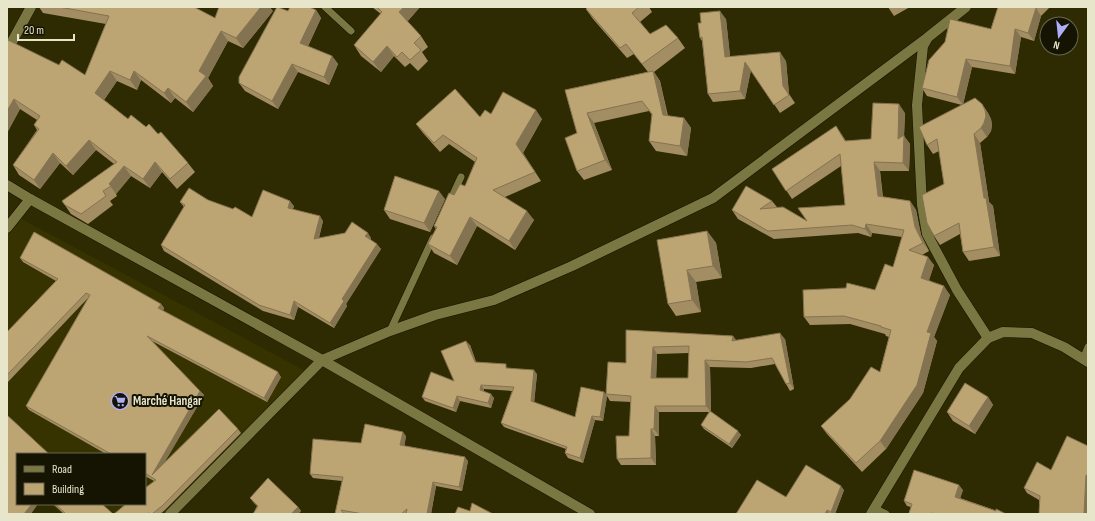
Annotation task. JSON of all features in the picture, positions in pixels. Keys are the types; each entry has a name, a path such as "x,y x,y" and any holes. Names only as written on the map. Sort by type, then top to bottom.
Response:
{"street":[{"path":"7,51 31,7"},
{"path":"170,514 322,360 390,331 435,315 494,300 572,266 713,198 927,38 966,7"},
{"path":"927,38 923,46 917,105 922,205 927,234 957,290 988,338"},
{"path":"7,185 322,360 590,514"},
{"path":"7,228 30,199"},
{"path":"873,511 959,368 988,338 1003,332 1032,333 1064,347 1086,360"}],"lane":[{"path":"25,7 25,18"},
{"path":"325,7 351,31"},
{"path":"445,212 461,178"},
{"path":"390,331 435,233"},
{"path":"1086,360 1088,347"},
{"path":"873,511 886,514"}],"shaded area":[{"path":"16,216 309,373 165,514 62,514 51,505 146,505 146,453 16,453 16,456 7,469 7,228"}],"building":[{"path":"59,7 194,7 215,18 219,7 261,7 236,38 221,31 199,71 206,76 186,102 168,88 164,93 134,71 130,80 110,71 95,93 128,119 131,115 146,127 149,124 158,134 161,132 188,163 170,179 155,162 143,179 124,166 109,184 111,186 103,191 106,196 81,214 65,205 62,201 117,162 89,140 66,166 53,153 34,180 13,165 39,129 34,125 40,116 14,99 7,111 8,40 59,65 62,60 85,75 109,16"},
{"path":"277,7 288,11 290,7 309,7 316,10 300,43 332,56 324,77 292,64 272,101 239,83 239,77"},
{"path":"377,7 404,7 399,12 421,36 414,43 421,50 410,60 402,52 397,57 387,46 373,62 354,45 382,12"},
{"path":"588,7 639,7 632,13 650,34 666,25 678,38 642,64 626,44 620,48 586,9"},
{"path":"998,7 1037,7 1028,33 1015,29 1010,66 966,59 957,97 922,88 929,60 945,42 950,19 991,29"},
{"path":"720,11 725,57 780,52 783,86 789,95 774,105 745,62 740,91 708,94 702,37 700,38 698,23 701,23 700,13"},
{"path":"653,71 663,115 684,118 680,146 649,141 652,114 642,101 587,113 605,160 577,171 565,138 577,133 565,90"},
{"path":"455,89 480,117 485,110 491,114 503,92 536,110 516,144 535,172 493,190 527,211 509,241 470,217 450,256 428,244 437,227 434,226 449,193 454,195 460,184 465,186 477,158 443,135 434,143 416,124"},
{"path":"975,98 982,104 986,116 981,128 974,134 984,198 986,198 994,247 963,252 959,223 934,236 927,223 922,195 944,184 937,139 927,145 919,127"},
{"path":"873,103 899,104 898,139 904,135 903,163 874,162 878,196 910,201 915,227 923,243 909,250 928,257 921,278 944,286 927,332 931,333 917,385 880,441 856,463 821,426 850,399 871,367 880,372 891,330 844,316 804,317 803,290 846,288 847,283 875,290 885,264 893,267 904,230 866,224 865,229 852,225 768,231 732,210 746,186 772,201 760,209 783,207 807,221 798,208 845,205 840,154 786,191 772,169 836,126 845,141 871,139"},
{"path":"395,176 439,191 424,223 384,210"},
{"path":"189,188 208,200 233,209 235,207 252,217 263,190 290,201 288,208 320,216 314,239 345,233 352,222 368,233 365,236 377,244 342,299 344,301 330,323 294,301 290,315 259,305 161,245 185,205 180,202"},
{"path":"707,231 713,266 687,270 692,300 668,304 657,240"},
{"path":"34,232 161,304 158,308 278,372 264,398 147,336 200,391 152,475 219,409 238,429 162,506 152,514 114,514 125,505 146,505 146,487 156,480 146,474 146,453 109,453 26,406 90,295 86,293 7,375 7,332 58,279 20,258"},
{"path":"626,330 733,336 732,341 780,333 790,383 786,384 772,358 746,362 705,360 706,406 655,406 654,429 651,429 651,458 617,459 616,436 629,436 631,396 606,394 608,362 626,363","holes":["689,346 688,378 651,378 653,347"]},
{"path":"466,341 475,362 506,364 506,368 534,370 531,401 575,417 581,387 604,392 600,417 592,416 580,458 565,453 567,447 501,423 514,387 481,385 480,390 491,394 488,403 457,396 453,408 422,397 431,372 454,381 441,351"},
{"path":"965,383 988,397 969,426 947,412"},
{"path":"710,411 738,431 729,444 701,425"},
{"path":"7,415 48,453 16,453 16,505 31,505 24,514 7,514"},
{"path":"365,424 403,432 400,445 465,457 459,487 433,482 427,514 406,514 407,509 401,514 363,514 341,510 344,514 335,514 343,477 310,474 313,439 361,443"},
{"path":"1067,436 1088,446 1088,476 1086,475 1084,514 1039,514 1040,496 1024,488 1037,462 1051,470"},
{"path":"806,465 841,486 831,512 827,510 825,514 736,514 757,480 786,497"},
{"path":"914,470 959,485 955,497 996,511 996,509 1006,514 909,513 912,504 904,501"},
{"path":"268,478 298,507 291,514 253,514 258,506 250,498"},
{"path":"472,503 493,514 455,514 458,507 470,511"},
{"path":"56,505 103,505 113,514 66,514"}],"place":[{"name":"Marché Hangar","path":"120,401"}]}
